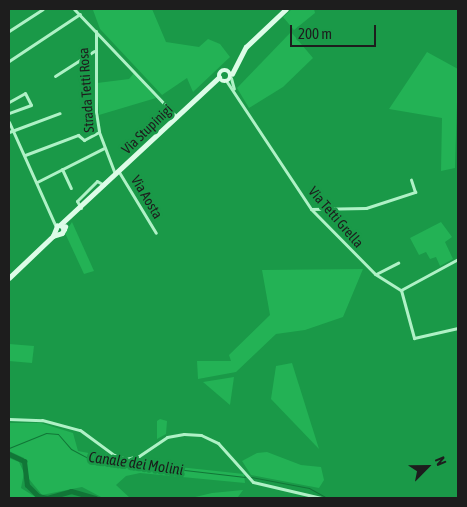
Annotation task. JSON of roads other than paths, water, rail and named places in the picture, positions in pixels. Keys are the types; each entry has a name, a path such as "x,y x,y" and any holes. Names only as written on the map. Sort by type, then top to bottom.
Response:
{"street":[{"path":"9,31 43,9"},
{"path":"74,9 176,116"},
{"name":"Via Stupinigi","path":"226,78 225,69 237,60 286,9"},
{"path":"9,61 80,14"},
{"name":"Strada Tetti Rosa","path":"96,31 94,59 99,132 104,148 117,173"},
{"path":"55,76 94,51"},
{"name":"Via Stupinigi","path":"59,228 204,88 226,78 237,60"},
{"path":"225,69 226,78"},
{"name":"Via Tetti Grella","path":"226,78 311,209 375,274 401,290"},
{"path":"9,102 25,93 31,105 9,113"},
{"path":"9,132 60,113"},
{"path":"9,122 59,228 9,278"},
{"path":"25,156 78,135 84,140 99,132"},
{"path":"37,182 104,148"},
{"path":"62,169 71,188"},
{"name":"Via Aosta","path":"117,173 156,233"},
{"path":"311,209 366,208 415,192 411,180"},
{"name":"Via Stupinigi","path":"81,208 77,201 97,181 104,185"},
{"path":"458,259 401,290 414,338 458,328"},
{"path":"375,274 398,263"},
{"path":"9,419 42,420 80,430 114,455 126,459 139,456 167,437 184,434 201,435 218,442 253,482 322,498"}],"waterway":[{"name":"Canale dei Molini","path":"9,448 46,433 58,434 71,449 90,459 245,477"},
{"path":"9,454 24,461 27,485 38,496 47,498 71,491 95,498"},
{"name":"Canale dei Molini","path":"251,477 309,488 327,498"}]}
